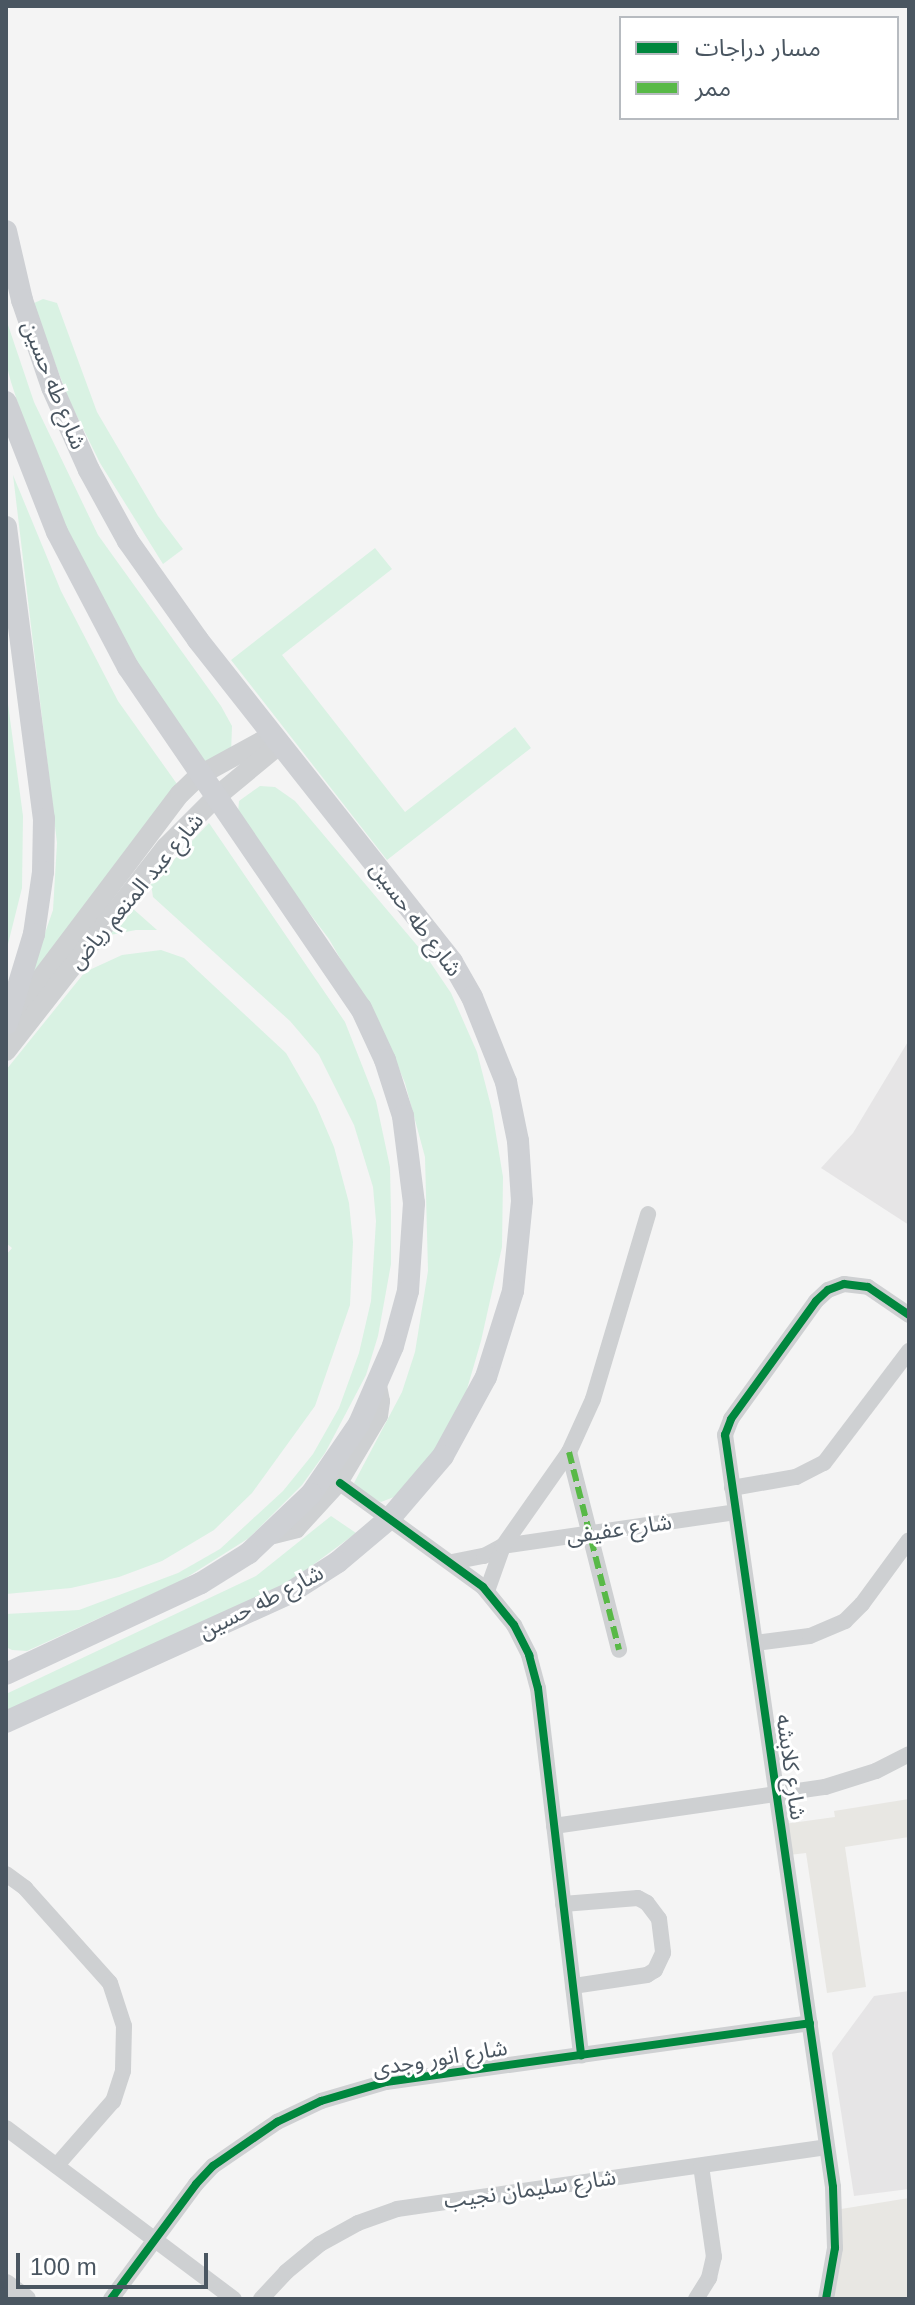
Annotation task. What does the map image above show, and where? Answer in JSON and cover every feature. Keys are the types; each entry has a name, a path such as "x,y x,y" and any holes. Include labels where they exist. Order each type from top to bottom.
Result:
{"main road":[{"name":"شارع طه حسين","path":"6,231 22,300 46,373 108,506 174,608 452,962 472,997 496,1053 518,1141 522,1201 518,1261 497,1349 459,1430 425,1480 390,1518 338,1562 288,1594 6,1722"},
{"name":"شارع طه حسين","path":"6,402 37,486 85,589 128,667 346,982 374,1034 395,1088 413,1174 414,1233 401,1319 379,1385 359,1424 328,1472 266,1538 201,1583 6,1674"},
{"path":"6,527 44,819 43,872 34,934 6,1024"}],"street":[{"name":"شارع عبد المنعم رياض","path":"6,1051 123,885 180,794 200,775 277,739"},
{"name":"شارع عبد المنعم رياض","path":"6,1024 123,885 277,739"},
{"path":"487,1591 503,1546 569,1452 606,1363 648,1214"},
{"name":"شارع كلابشه","path":"826,2299 836,2229 827,2147 725,1440 731,1419 816,1301 828,1290 844,1284 868,1287 909,1315"},
{"path":"732,1488 796,1477 824,1463 909,1351"},
{"path":"266,1538 297,1530 340,1483 380,1416 382,1401 379,1385"},
{"path":"569,1452 619,1650"},
{"path":"340,1483 452,1562 487,1591 514,1625 534,1671 581,2055"},
{"name":"شارع عفيفى","path":"452,1562 474,1560 503,1546 736,1512"},
{"path":"755,1643 810,1636 845,1621 862,1604 909,1540"},
{"path":"554,1826 842,1783 909,1754"},
{"path":"6,1874 25,1888 110,1983 124,2026 123,2071 113,2101 56,2166"},
{"path":"563,1904 638,1898 647,1903 659,1919 663,1953 655,1970 647,1975 573,1986"},
{"name":"شارع انور وجدى","path":"111,2299 213,2166 255,2135 300,2110 386,2082 810,2023"},
{"path":"6,2128 234,2299"},
{"name":"شارع سليمان نجيب","path":"261,2299 286,2272 320,2244 358,2223 397,2209 827,2147"},
{"path":"696,2299 709,2278 714,2257 701,2166"},
{"path":"6,2284 26,2299"}],"shaded area":[{"path":"909,1040 909,1225 821,1168 853,1133"},
{"path":"909,1799 909,1837 845,1847 866,1987 827,1993 806,1853 789,1855 784,1824 835,1817 834,1811"},
{"path":"909,1991 909,2189 854,2196 832,2053 874,1996"},
{"path":"909,2198 909,2299 829,2299 841,2209"}],"green space":[{"path":"43,299 57,303 97,412 158,516 183,549 163,564 100,463 70,402 32,304"},
{"path":"6,319 34,402 98,535 221,706 232,726 231,754 201,763 92,594 32,446 11,382 6,363"},
{"path":"13,475 61,591 118,701 177,784 29,979 53,910 57,843"},
{"path":"375,548 392,569 282,655 405,812 515,727 531,748 387,860 231,660"},
{"path":"6,689 23,816 22,888 6,952"},
{"path":"260,786 275,787 295,801 426,956 451,993 477,1052 492,1110 503,1177 502,1247 481,1341 465,1396 424,1468 394,1497 381,1502 359,1491 354,1483 402,1392 415,1352 428,1271 425,1157 405,1083 386,1038 329,939 245,828 238,813 239,801"},
{"path":"209,823 345,1022 376,1101 390,1167 391,1212 391,1264 378,1336 366,1375 325,1453 302,1485 249,1538 181,1581 27,1651 12,1650 6,1647 6,1614 79,1610 178,1573 220,1549 283,1491 313,1454 339,1408 359,1353 371,1301 376,1221 373,1187 354,1125 319,1055 290,1021 153,897 151,884"},
{"path":"131,907 157,930 136,930 105,936 125,910"},
{"path":"161,950 184,958 286,1053 316,1105 334,1147 349,1203 353,1242 350,1305 315,1406 252,1493 214,1530 162,1561 119,1577 71,1588 6,1594 6,1255 12,1248 6,1243 6,1070 85,972 122,955"},
{"path":"331,1516 356,1533 275,1593 8,1713 6,1694 256,1576"}],"marked path":[{"path":"569,1452 619,1650"}],"cycle path":[{"path":"826,2299 835,2248 833,2187 725,1435 731,1419 816,1301 828,1290 844,1284 868,1287 909,1315"},
{"path":"340,1483 483,1587 514,1625 529,1655 538,1688 581,2055"},
{"path":"111,2299 196,2184 213,2166 277,2122 321,2101 386,2082 810,2023"}]}
